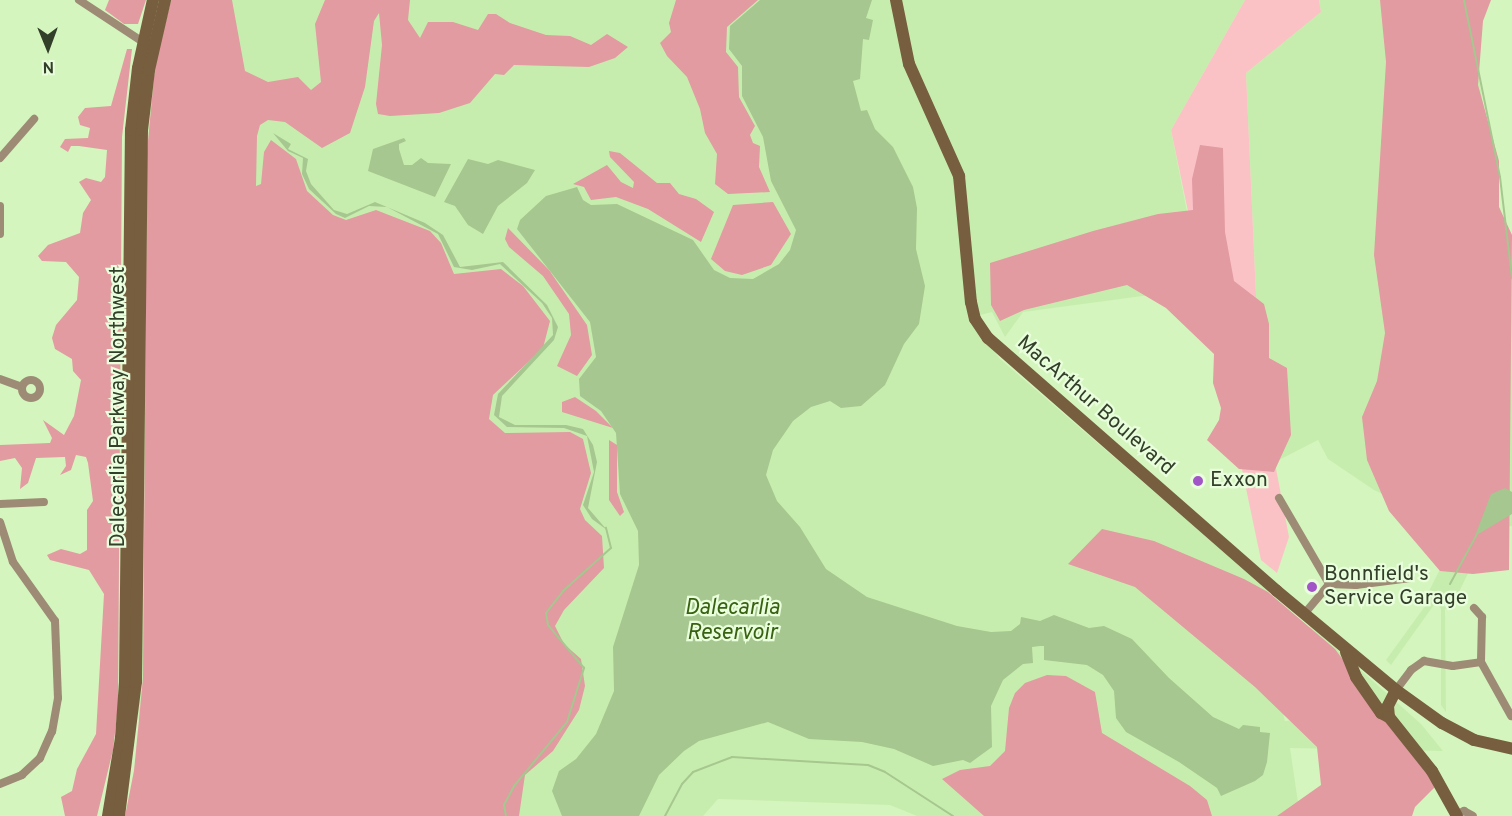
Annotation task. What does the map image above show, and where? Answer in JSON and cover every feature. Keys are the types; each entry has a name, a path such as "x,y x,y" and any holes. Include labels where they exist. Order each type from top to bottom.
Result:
{"main road":[{"name":"Dalecarlia Parkway Northwest","path":"119,816 135,699 141,165 143,110 153,0"},
{"name":"Dalecarlia Parkway Northwest","path":"108,816 125,698 130,165 148,45 165,0"},
{"name":"MacArthur Boulevard","path":"896,0 909,64 959,176 971,302 975,319 988,338 1346,650 1396,690 1442,723 1474,740 1512,749"},
{"path":"900,19 903,0"},
{"path":"1346,650 1356,678 1381,712 1389,717 1432,771 1457,815"},
{"path":"1389,717 1388,706 1396,690"}],"street":[{"path":"79,0 148,45"},
{"path":"0,158 34,119"},
{"path":"0,206 0,234"},
{"path":"0,379 22,387"},
{"path":"1279,498 1329,584"},
{"path":"0,504 44,502"},
{"path":"0,522 3,543 18,570 55,621 58,698 53,727 43,754 22,775 0,784"},
{"path":"1329,584 1356,585 1411,578"},
{"path":"1305,613 1329,584"},
{"path":"1474,608 1482,617 1481,662 1511,716"},
{"path":"1396,690 1411,670 1424,662 1453,666 1481,662"},
{"path":"1457,815 1464,811 1473,816"}],"shaded area":[{"path":"109,0 146,0 138,24 124,24 105,10"},
{"path":"169,0 1245,0 1171,130 1202,288 1023,312 1005,337 992,312 968,318 1000,359 1267,589 1261,627 1285,721 1305,720 1310,625 1421,724 1443,751 1290,748 1300,816 917,816 890,805 718,799 703,816 126,816 140,734 136,682 139,311 153,46"},
{"path":"171,0 232,0 245,71 268,82 298,77 311,90 321,82 315,24 325,0 410,0 408,20 420,38 428,22 453,22 478,30 488,14 496,14 510,23 546,35 570,36 591,45 607,34 628,47 615,58 589,67 514,65 504,75 495,74 470,103 439,113 390,116 378,114 376,104 382,45 379,13 374,21 365,87 350,133 322,148 285,122 268,120 260,125 257,136 256,186 261,184 264,152 271,140 296,159 307,191 333,215 346,220 376,210 430,231 441,243 454,274 501,269 523,286 550,321 543,348 493,395 489,419 505,433 570,432 583,439 591,473 580,509 585,520 602,536 604,568 564,610 555,626 564,644 581,659 585,686 579,710 553,751 525,775 519,816 125,816 134,771 143,678 147,152 155,66"},
{"path":"676,0 758,0 727,27 726,52 738,67 739,97 755,126 750,135 753,143 760,146 759,167 770,192 728,194 715,184 717,154 705,133 700,109 687,77 667,56 660,43 671,32 669,23"},
{"path":"1245,0 1319,0 1321,12 1246,73 1260,384 1289,537 1277,573 1261,560 1171,130"},
{"path":"1319,0 1414,0 1468,12 1497,188 1429,185 1500,208 1512,281 1512,526 1490,529 1451,608 1445,609 1446,712 1441,705 1441,609 1436,602 1391,665 1386,660 1431,598 1427,595 1460,530 1374,490 1328,459 1318,440 1275,462 1260,384 1246,73 1321,12"},
{"path":"1380,0 1491,0 1483,21 1478,85 1499,161 1499,207 1512,235 1509,570 1473,574 1440,571 1389,511 1367,460 1362,417 1377,381 1385,333 1374,255 1386,62"},
{"path":"127,49 132,49 122,137 118,707 113,750 97,816 65,816 61,797 72,791 77,769 96,734 104,594 89,570 50,560 47,555 61,549 80,554 87,550 87,510 93,501 88,463 86,457 76,455 71,470 60,475 66,466 65,457 36,458 28,483 20,489 22,468 15,458 0,461 0,445 50,443 52,438 43,420 64,435 74,416 81,380 73,371 72,359 55,349 52,338 56,325 77,300 79,277 66,262 42,261 38,256 48,245 80,233 83,213 91,200 79,182 86,178 101,182 105,177 107,150 71,146 68,152 60,147 65,139 88,138 90,128 80,125 78,117 85,108 111,106"},
{"path":"1200,145 1223,148 1225,232 1234,281 1264,304 1269,324 1269,358 1287,368 1291,435 1274,472 1239,469 1207,440 1219,420 1221,408 1213,383 1214,354 1166,308 1127,285 1024,310 1000,321 991,305 990,263 1093,231 1158,214 1193,210 1192,179"},
{"path":"609,151 620,153 657,183 670,183 679,194 696,199 714,212 701,242 648,209 616,197 591,200 584,187 573,184 607,165 621,182 633,188 634,182 610,157"},
{"path":"773,202 791,234 771,265 742,275 725,271 711,259 733,205"},
{"path":"508,228 549,270 587,325 592,355 577,376 557,366 571,335 569,314 543,276 509,247 505,239"},
{"path":"575,397 596,411 613,428 562,412 562,402"},
{"path":"609,440 617,445 617,492 624,512 620,516 609,500"},
{"path":"1102,529 1154,541 1244,579 1268,592 1335,649 1436,786 1415,807 1412,816 1277,816 1321,785 1317,747 1255,687 1135,587 1068,564"},
{"path":"1047,675 1066,676 1095,692 1102,733 1190,786 1207,800 1212,816 984,816 942,779 960,770 990,766 1005,751 1009,708 1015,693 1025,683"}],"water":[{"name":"Dalecarlia Reservoir","path":"760,0 872,0 866,18 873,20 869,40 863,39 860,79 853,81 861,111 867,110 875,129 893,147 913,187 917,208 916,249 925,286 919,324 904,344 885,385 861,406 841,408 830,401 811,407 793,421 773,450 766,475 777,501 800,527 826,569 867,597 957,626 991,632 1011,631 1020,624 1021,617 1040,621 1054,615 1089,628 1104,626 1132,639 1169,678 1213,717 1239,729 1243,725 1260,727 1260,732 1270,733 1267,762 1263,775 1255,781 1221,796 1217,788 1179,762 1126,732 1116,718 1114,691 1103,675 1087,665 1044,660 1044,646 1040,646 1032,647 1033,663 1023,664 1003,680 991,706 992,747 970,763 963,760 933,766 894,749 862,742 809,739 768,722 699,741 684,751 659,775 639,816 562,816 552,791 559,771 576,759 596,734 614,691 613,647 639,565 638,531 620,494 616,433 601,411 580,396 579,379 596,357 590,322 517,229 520,220 546,196 577,187 583,200 591,205 617,204 693,240 714,270 730,278 753,279 779,264 790,250 796,230 771,181 763,137 742,96 742,66 729,49 730,26"},
{"path":"273,133 291,144 288,149 308,159 306,171 311,184 334,210 347,214 375,202 387,207 369,206 345,218 336,214 309,189 302,174 303,158 288,151"},
{"path":"404,138 406,141 399,144 399,149 404,165 412,165 421,158 428,163 451,164 435,197 368,171 373,149"},
{"path":"468,159 488,164 498,160 535,170 527,183 498,206 483,234 468,225 455,206 444,202"},
{"path":"387,207 425,223 443,235 460,267 503,262 547,305 558,327 554,340 502,396 499,417 515,425 566,425 583,429 593,445 597,462 588,508 607,530 592,519 583,505 594,472 587,436 564,428 507,427 494,415 498,394 553,335 552,318 542,303 500,264 472,270 454,267 438,234"},
{"path":"1505,488 1512,492 1512,514 1475,536 1491,494"}],"waterway":[{"path":"1464,0 1500,177 1512,278"},
{"path":"506,816 504,805 514,786 567,722 584,668 548,625 546,613 564,590 611,548 606,528"},
{"path":"1450,584 1477,534"},
{"path":"665,816 682,784 693,772 732,757 868,765 885,772 953,816"}],"place":[{"name":"Exxon","path":"1198,481"},
{"name":"Bonnfield's Service Garage","path":"1312,587"}]}
